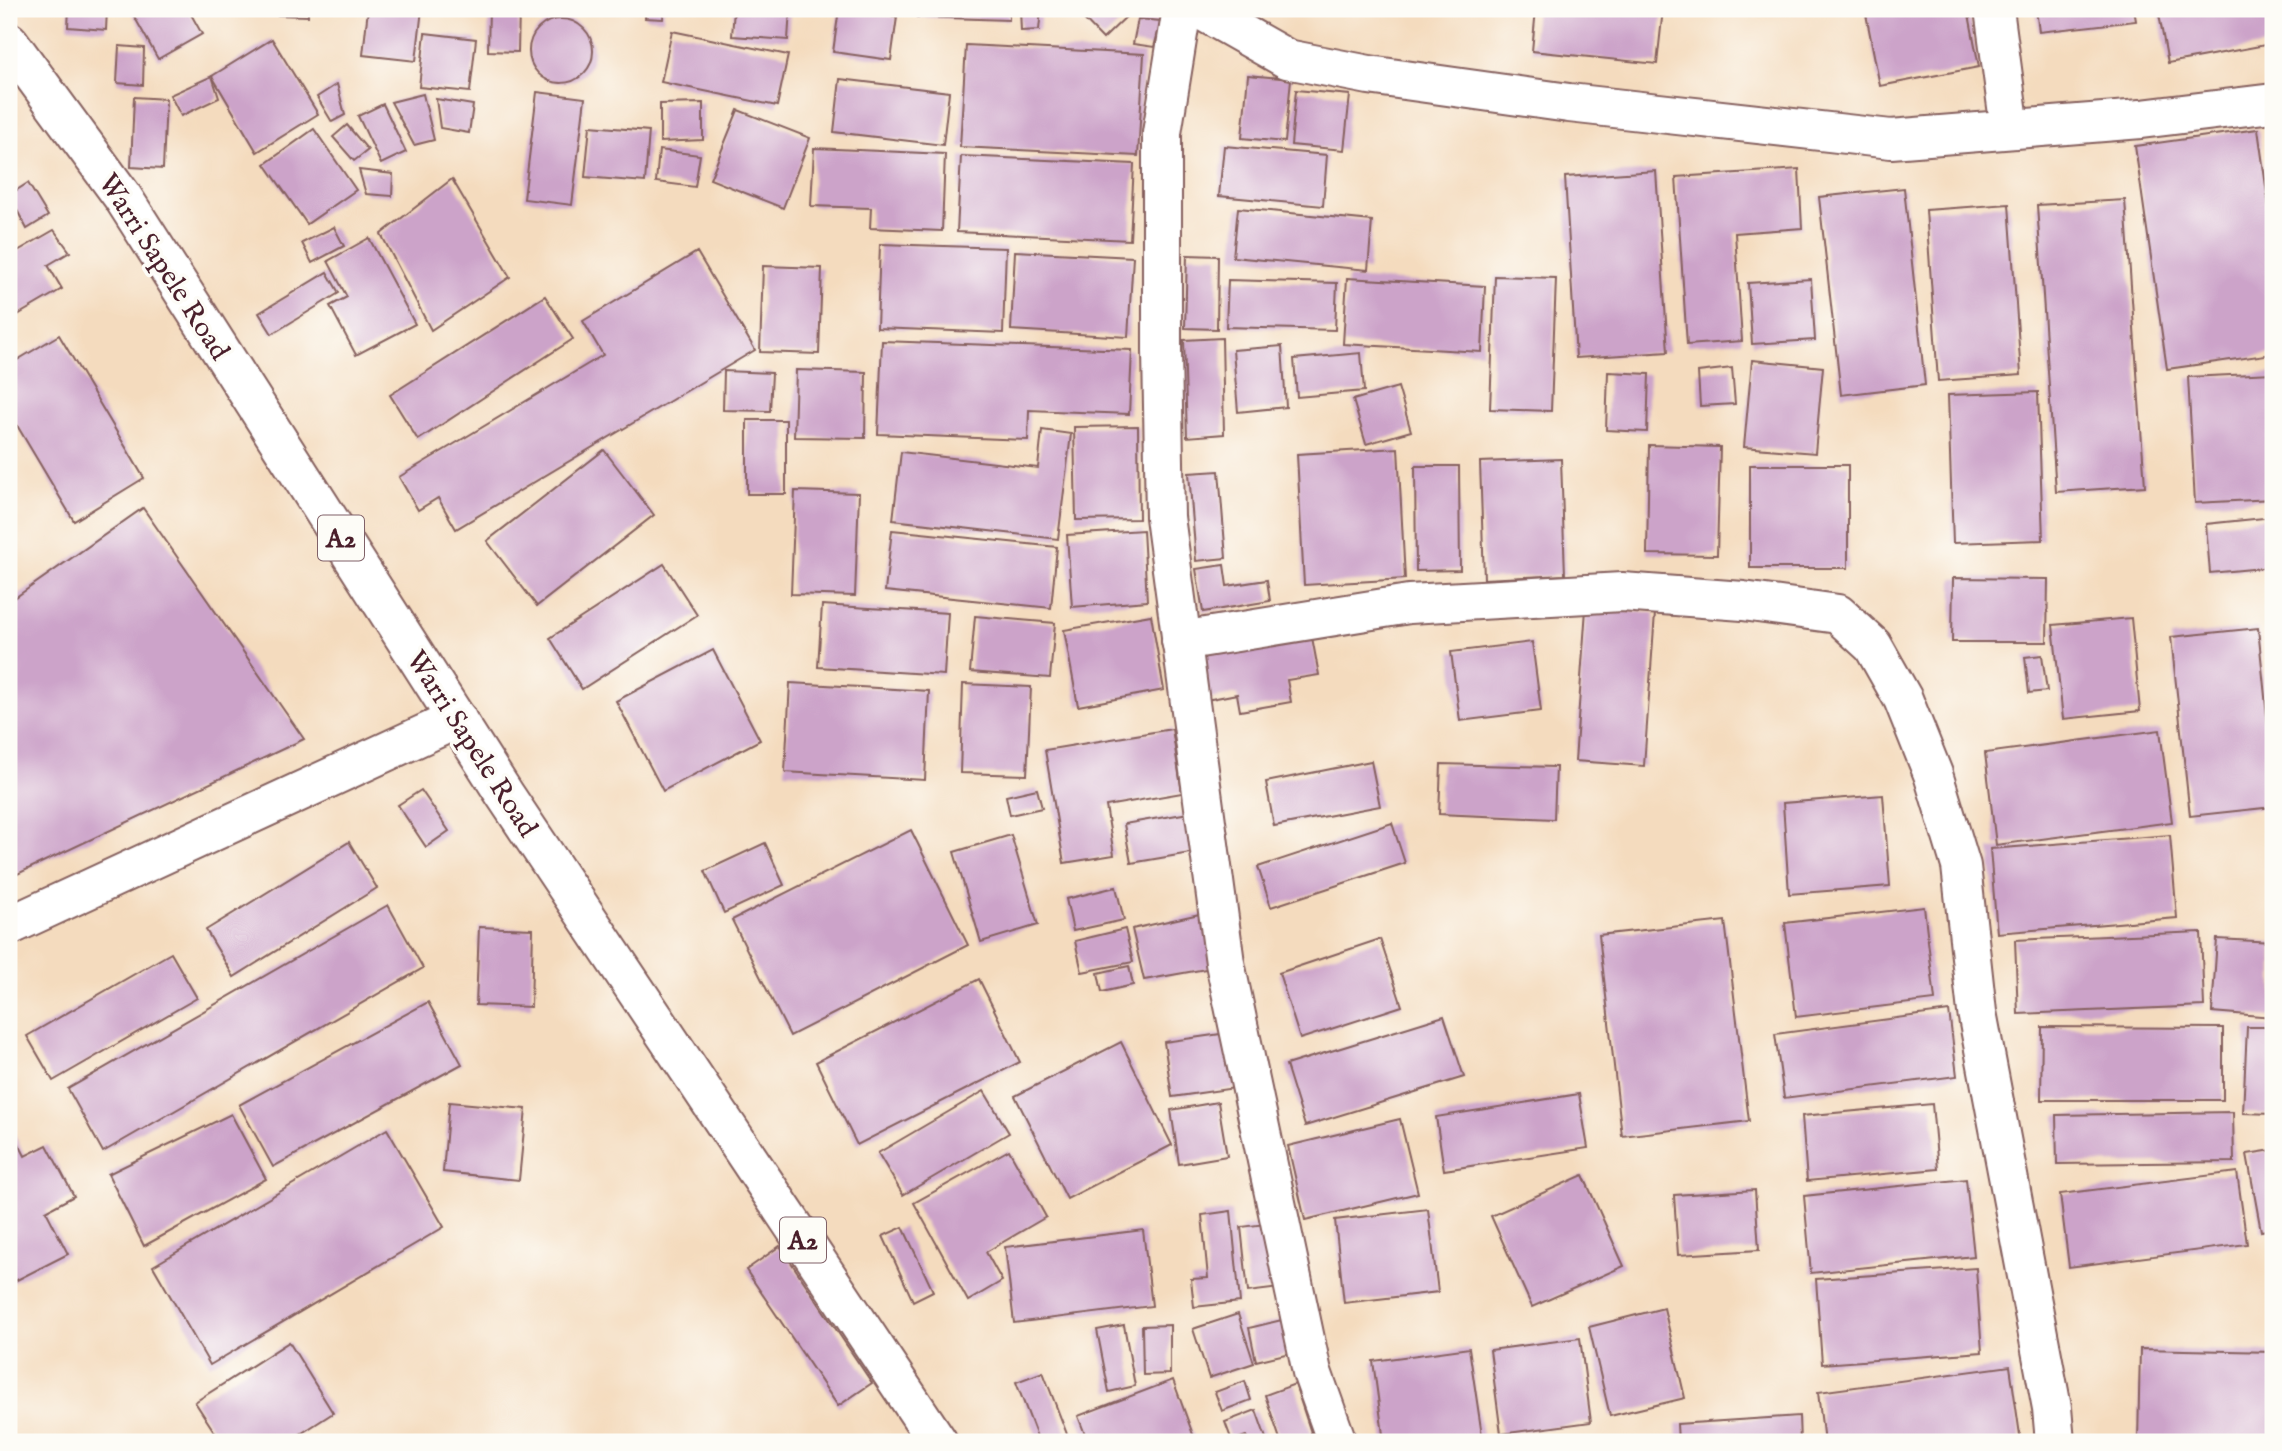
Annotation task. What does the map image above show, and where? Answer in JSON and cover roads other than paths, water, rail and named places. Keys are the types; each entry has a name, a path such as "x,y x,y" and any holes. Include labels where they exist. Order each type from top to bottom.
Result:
{"main road":[{"path":"1182,9 1161,133 1161,351 1165,517 1225,963 1312,1372 1337,1442"},
{"path":"1199,9 1287,59 1369,75 1569,103 1891,139 2140,119 2273,103"},
{"path":"1994,9 2010,129"},
{"name":"Warri Sapele Road","path":"9,42 122,195 457,719 636,992 938,1442"},
{"path":"1181,641 1409,604 1622,592 1743,601 1838,614 1873,646 1903,699 1933,774 1961,866 1977,1012 2052,1408 2056,1442"},
{"path":"9,926 457,719"}]}
